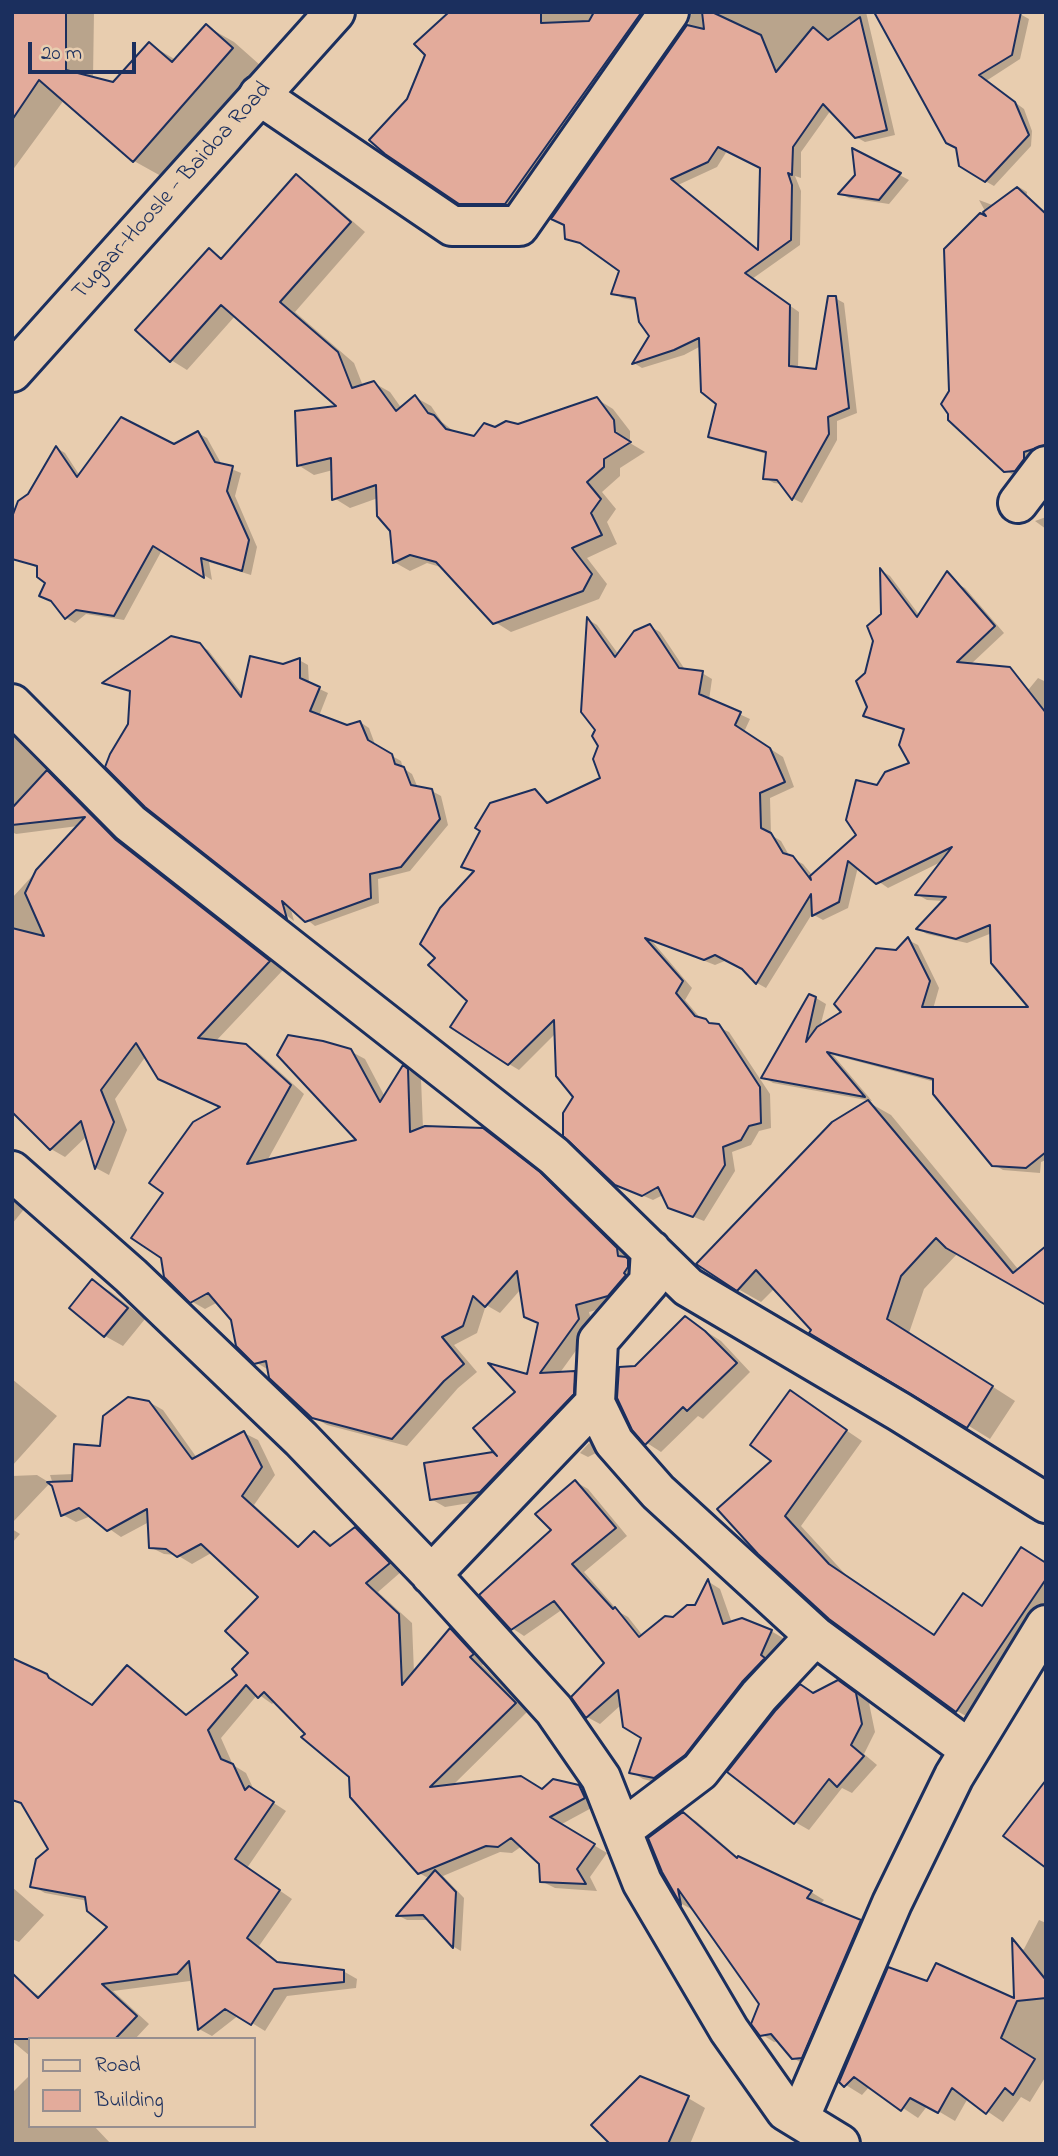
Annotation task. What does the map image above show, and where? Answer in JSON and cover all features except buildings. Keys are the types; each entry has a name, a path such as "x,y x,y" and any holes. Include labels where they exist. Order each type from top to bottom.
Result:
{"street":[{"name":"Tugaar-Hoosle - Baidoa Road","path":"12,372 335,12"},
{"path":"259,95 452,226 519,226 669,12"},
{"path":"1018,503 1046,466"},
{"path":"12,704 130,823 554,1156 688,1287 900,1412 1046,1503"},
{"path":"12,1171 131,1276 301,1439 431,1575 554,1710 601,1778 642,1882 729,2029 786,2111 840,2144"},
{"path":"651,1250 649,1282 598,1341 595,1403 614,1442 658,1492 815,1636 970,1750"},
{"path":"431,1575 595,1403"},
{"path":"799,2119 892,1903 954,1776 1046,1625"},
{"path":"622,1830 700,1771 759,1696 815,1636"}]}
